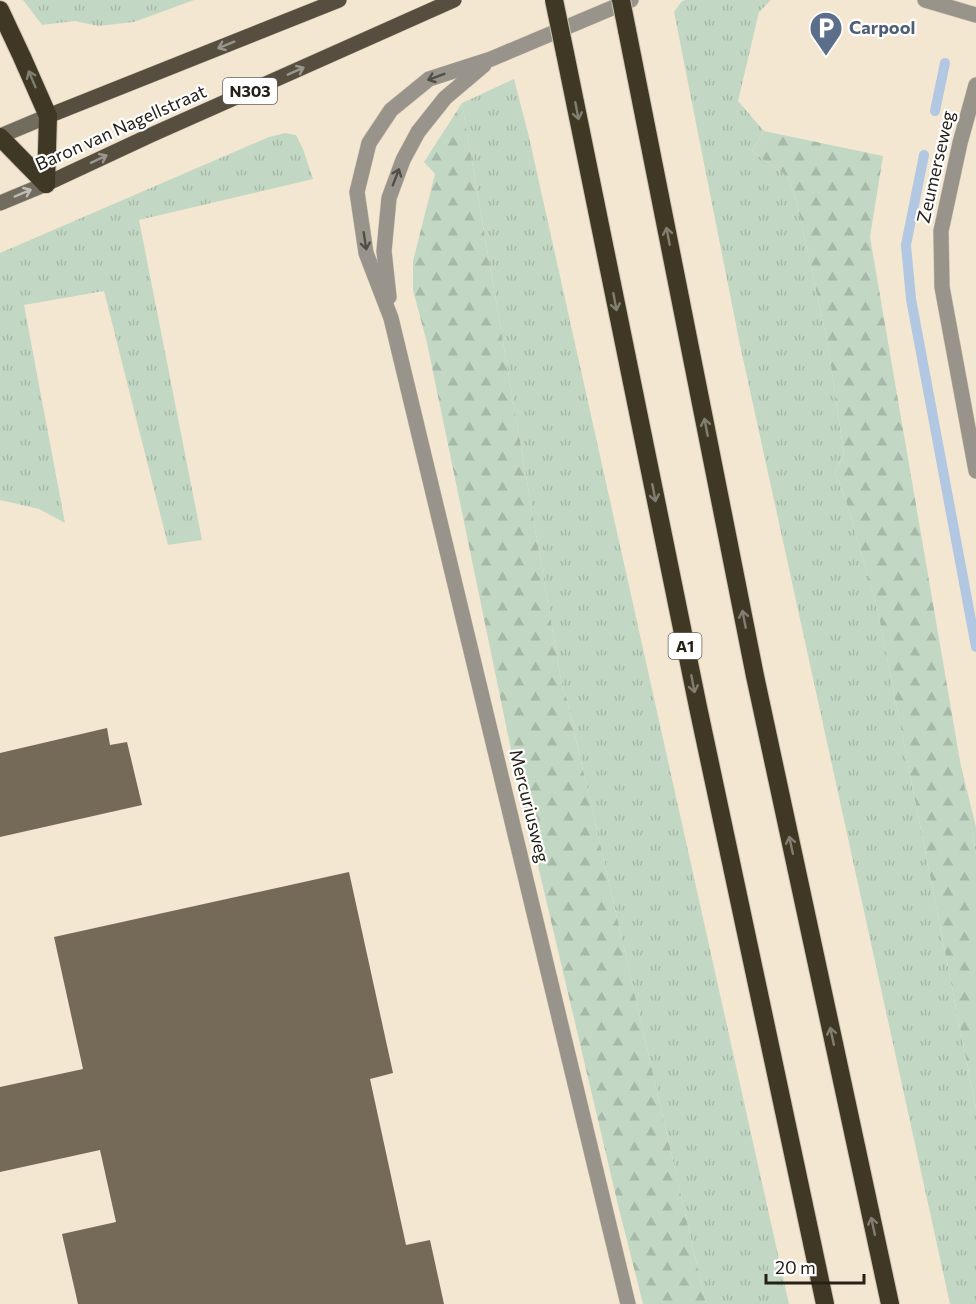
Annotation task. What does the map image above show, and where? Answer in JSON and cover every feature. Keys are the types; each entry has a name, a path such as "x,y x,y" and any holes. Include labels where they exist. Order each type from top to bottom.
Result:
{"highway":[{"name":"A1","path":"554,0 698,707 825,1304"},
{"path":"621,0 755,676 890,1304"},
{"path":"0,10 48,116 46,184"},
{"path":"0,137 46,184"}],"main road":[{"name":"Baron van Nagellstraat","path":"0,137 339,0"},
{"name":"Baron van Nagellstraat","path":"0,203 454,0"}],"street":[{"name":"Mercuriusweg","path":"628,1304 391,318 366,253 357,192 369,143 391,110 429,79 491,59 631,0"},
{"path":"925,0 976,15"},
{"name":"Mercuriusweg","path":"391,318 384,251 388,198 403,160 418,132 445,98 491,59"},
{"name":"Zeumerseweg","path":"976,85 960,144 941,231 942,287 976,471"}],"green space":[{"path":"23,0 194,0 134,22 98,26 75,21 42,25"},
{"path":"771,0 759,12 738,101 764,131 752,151 788,177 796,199 828,345 844,455 835,472 845,497 877,607 976,1109 976,1304 950,1304 740,345 674,12 682,1"},
{"path":"514,79 529,137 789,1304 706,1304 563,691 462,103"},
{"path":"462,103 563,691 706,1304 643,1304 514,764 427,343 413,290 413,261 435,174 424,162"},
{"path":"764,131 883,156 870,237 976,854 976,1109 877,607 845,497 835,472 844,455 828,345 796,199 788,177 752,151"},
{"path":"285,133 296,135 313,179 139,220 202,540 168,545 104,291 24,305 65,523 39,509 0,500 0,253 269,137"},
{"path":"958,754 976,827 976,854"}],"building":[{"path":"107,728 110,745 127,742 142,805 0,837 0,753"},
{"path":"349,872 393,1073 370,1079 406,1245 430,1240 444,1304 78,1304 62,1234 116,1222 100,1150 0,1172 0,1087 83,1069 54,937"}],"waterway":[{"path":"935,111 945,63"},
{"path":"924,155 906,245 911,299 976,647"}],"place":[{"name":"Carpool","path":"826,57"}]}
